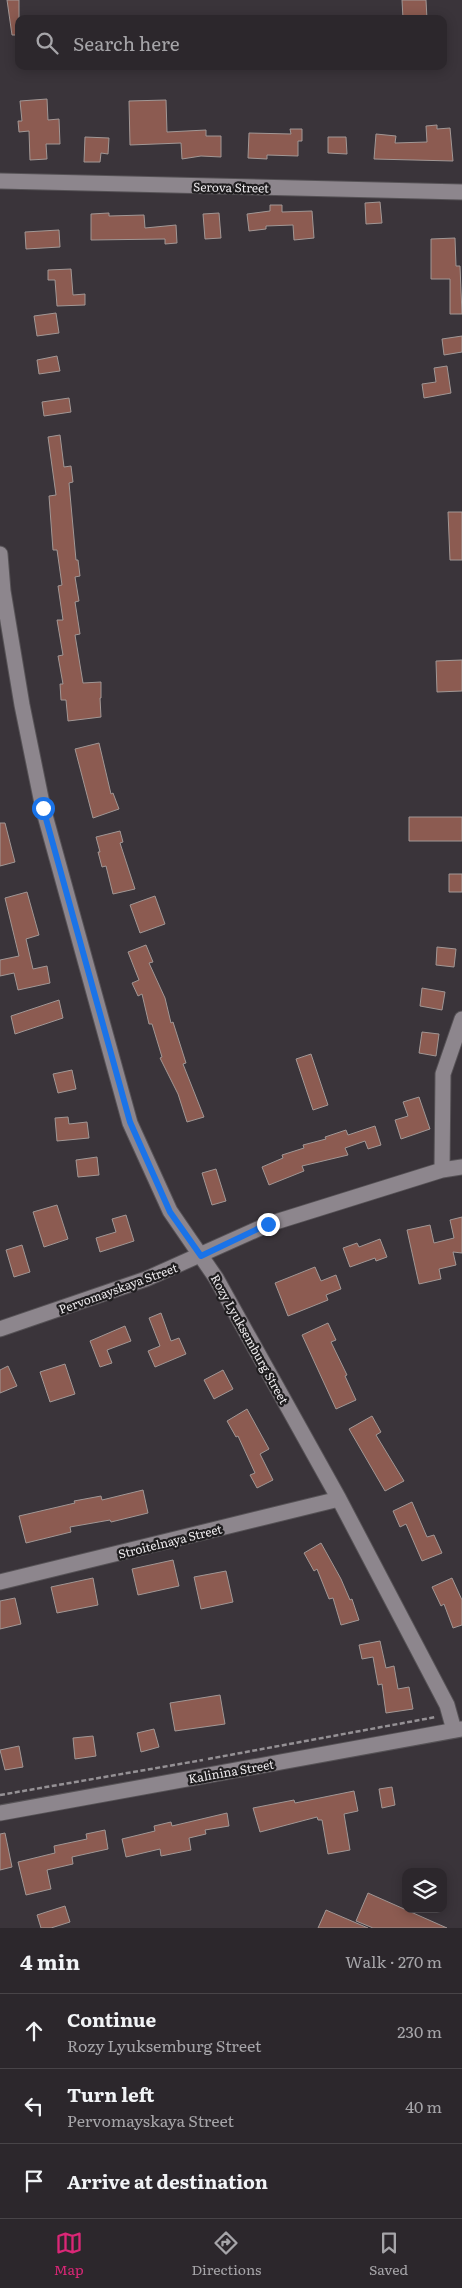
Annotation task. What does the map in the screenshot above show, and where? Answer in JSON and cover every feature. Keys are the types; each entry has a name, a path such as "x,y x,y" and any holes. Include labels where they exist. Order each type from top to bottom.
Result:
{"street":[{"name":"Serova Street","path":"0,181 462,192"},
{"name":"Rozy Lyuksemburg Street","path":"0,554 3,591 22,705 43,808 130,1122 170,1212 216,1278 339,1499 447,1705 458,1730"},
{"path":"442,1170 443,1074 462,1019"},
{"name":"Pervomayskaya Street","path":"0,1329 137,1282 201,1256 268,1224 442,1170 462,1167"},
{"name":"Stroitelnaya Street","path":"0,1582 339,1499"},
{"name":"Kalinina Street","path":"0,1813 458,1730"}],"path":[{"path":"0,1795 450,1714"}],"building":[{"path":"7,0 19,0 19,15 15,15 15,35 12,35"},
{"path":"402,0 426,0 427,15 403,15"},
{"path":"47,99 48,120 59,119 60,144 46,144 47,159 30,160 29,131 19,132 18,121 22,121 20,101"},
{"path":"166,100 167,132 206,130 206,136 221,136 221,157 201,156 182,159 181,143 130,145 129,101"},
{"path":"437,125 437,129 450,128 453,161 374,159 376,134 396,136 395,143 427,142 426,126"},
{"path":"290,129 302,129 302,141 298,141 298,156 267,155 267,159 248,158 249,133 291,134"},
{"path":"85,137 109,138 108,154 101,153 100,162 84,162"},
{"path":"328,137 346,137 347,154 328,153"},
{"path":"380,202 382,223 366,224 365,203"},
{"path":"270,205 282,205 282,212 312,211 314,238 294,240 293,225 266,226 266,229 249,231 247,214 270,211"},
{"path":"109,213 109,216 144,215 145,228 176,225 177,243 165,244 165,239 91,240 91,214"},
{"path":"219,213 221,238 205,239 203,214"},
{"path":"59,230 60,247 26,249 25,232"},
{"path":"455,238 456,266 460,266 462,314 450,314 450,279 431,279 431,239"},
{"path":"71,269 73,295 85,294 85,305 57,306 55,280 48,280 48,270"},
{"path":"56,313 59,333 37,336 34,316"},
{"path":"462,336 462,352 444,355 442,339"},
{"path":"57,356 60,371 39,374 37,360"},
{"path":"447,366 451,393 424,398 422,384 436,382 434,368"},
{"path":"69,398 71,412 44,416 42,402"},
{"path":"60,435 64,467 71,466 73,482 69,483 76,560 78,560 80,576 75,577 79,601 75,602 80,634 75,635 83,683 101,682 101,717 68,721 66,700 61,700 60,684 63,684 58,656 63,655 57,620 63,620 58,586 62,585 57,550 53,550 49,496 56,495 48,437"},
{"path":"448,512 462,512 462,560 450,560"},
{"path":"462,660 462,691 437,692 436,661"},
{"path":"99,743 111,794 113,793 119,809 93,818 75,749"},
{"path":"409,817 462,817 462,841 409,841"},
{"path":"0,823 5,823 15,862 0,866"},
{"path":"120,831 123,842 120,843 135,889 113,894 106,866 102,867 96,837"},
{"path":"449,874 462,874 462,892 449,892"},
{"path":"27,892 39,935 26,939 33,969 47,966 50,983 18,990 14,973 0,976 0,960 19,956 5,898"},
{"path":"155,896 165,924 140,933 130,905"},
{"path":"146,945 153,962 149,963 165,998 171,1023 173,1022 186,1063 183,1064 204,1117 187,1122 178,1094 160,1058 162,1057 152,1024 149,1024 142,994 138,996 132,983 139,980 128,952"},
{"path":"437,947 456,949 454,967 436,965"},
{"path":"422,988 445,992 442,1010 420,1006"},
{"path":"59,1000 63,1018 15,1034 11,1016"},
{"path":"422,1032 439,1034 436,1056 419,1053"},
{"path":"311,1054 328,1105 313,1110 296,1059"},
{"path":"72,1070 76,1089 58,1093 53,1074"},
{"path":"419,1097 430,1129 401,1139 395,1120 408,1116 403,1102"},
{"path":"68,1117 69,1124 87,1122 89,1138 57,1141 55,1118"},
{"path":"375,1126 381,1145 368,1149 365,1141 345,1148 348,1155 302,1166 304,1171 269,1185 262,1167 283,1158 282,1155 304,1148 303,1145 326,1139 325,1137 346,1130 348,1135"},
{"path":"97,1157 99,1175 78,1177 76,1160"},
{"path":"216,1169 226,1201 212,1205 202,1173"},
{"path":"57,1205 68,1239 44,1247 33,1212"},
{"path":"126,1215 134,1241 100,1252 96,1238 116,1232 112,1219"},
{"path":"462,1217 462,1253 453,1252 456,1265 439,1269 441,1279 419,1284 407,1230 430,1225 434,1243 454,1238 450,1220"},
{"path":"380,1239 387,1257 376,1261 375,1258 350,1267 343,1248 357,1243 359,1247"},
{"path":"22,1245 30,1272 14,1277 6,1250"},
{"path":"315,1267 321,1281 336,1275 341,1289 326,1295 328,1300 288,1316 275,1283"},
{"path":"161,1313 171,1341 179,1338 186,1354 155,1367 148,1351 160,1346 149,1318"},
{"path":"328,1323 336,1340 331,1342 347,1375 345,1376 356,1400 336,1409 302,1335"},
{"path":"125,1326 131,1341 107,1350 112,1363 100,1367 90,1341"},
{"path":"65,1364 75,1394 50,1402 40,1372"},
{"path":"8,1366 17,1386 0,1393 0,1370"},
{"path":"223,1370 233,1389 214,1399 204,1380"},
{"path":"247,1409 269,1449 260,1454 273,1480 257,1488 250,1475 255,1473 238,1436 236,1437 227,1421"},
{"path":"372,1416 381,1432 376,1435 404,1481 385,1491 349,1429"},
{"path":"143,1490 148,1513 111,1522 110,1520 70,1527 71,1532 26,1543 19,1516 75,1503 74,1501 101,1496 102,1500"},
{"path":"412,1502 427,1537 434,1535 442,1553 422,1561 406,1524 400,1527 393,1511"},
{"path":"321,1543 341,1579 350,1600 352,1599 359,1620 341,1625 333,1598 329,1599 317,1569 314,1571 304,1553"},
{"path":"173,1560 179,1586 138,1595 132,1569"},
{"path":"226,1571 233,1602 201,1609 194,1577"},
{"path":"93,1578 98,1605 57,1613 51,1587"},
{"path":"452,1578 462,1600 462,1625 453,1628 444,1604 441,1606 432,1587"},
{"path":"15,1598 21,1624 0,1629 0,1601"},
{"path":"380,1641 386,1668 394,1666 398,1689 409,1687 413,1709 386,1713 382,1684 378,1685 373,1657 362,1659 359,1645"},
{"path":"220,1695 225,1724 175,1731 170,1703"},
{"path":"154,1729 159,1747 141,1752 137,1733"},
{"path":"93,1736 96,1756 75,1759 73,1738"},
{"path":"19,1746 23,1767 5,1770 0,1750"},
{"path":"392,1787 395,1805 382,1808 379,1789"},
{"path":"354,1791 358,1811 344,1814 350,1850 328,1854 322,1820 318,1820 317,1817 260,1832 253,1808 294,1800 295,1803"},
{"path":"227,1813 229,1826 205,1830 206,1834 189,1838 191,1850 161,1856 160,1849 126,1857 122,1839 155,1831 154,1826 171,1822 172,1826"},
{"path":"105,1830 108,1849 72,1857 73,1864 47,1870 51,1889 26,1895 18,1862 55,1853 54,1846 87,1839 86,1834"},
{"path":"5,1833 12,1867 0,1870 0,1834"},
{"path":"368,1893 402,1908 402,1913 413,1913 447,1928 373,1928 356,1921"},
{"path":"65,1906 70,1922 51,1928 41,1928 37,1915"},
{"path":"326,1910 368,1928 318,1928"}],"route":[{"path":"43,808 130,1122 170,1212 201,1256 268,1224"}]}
